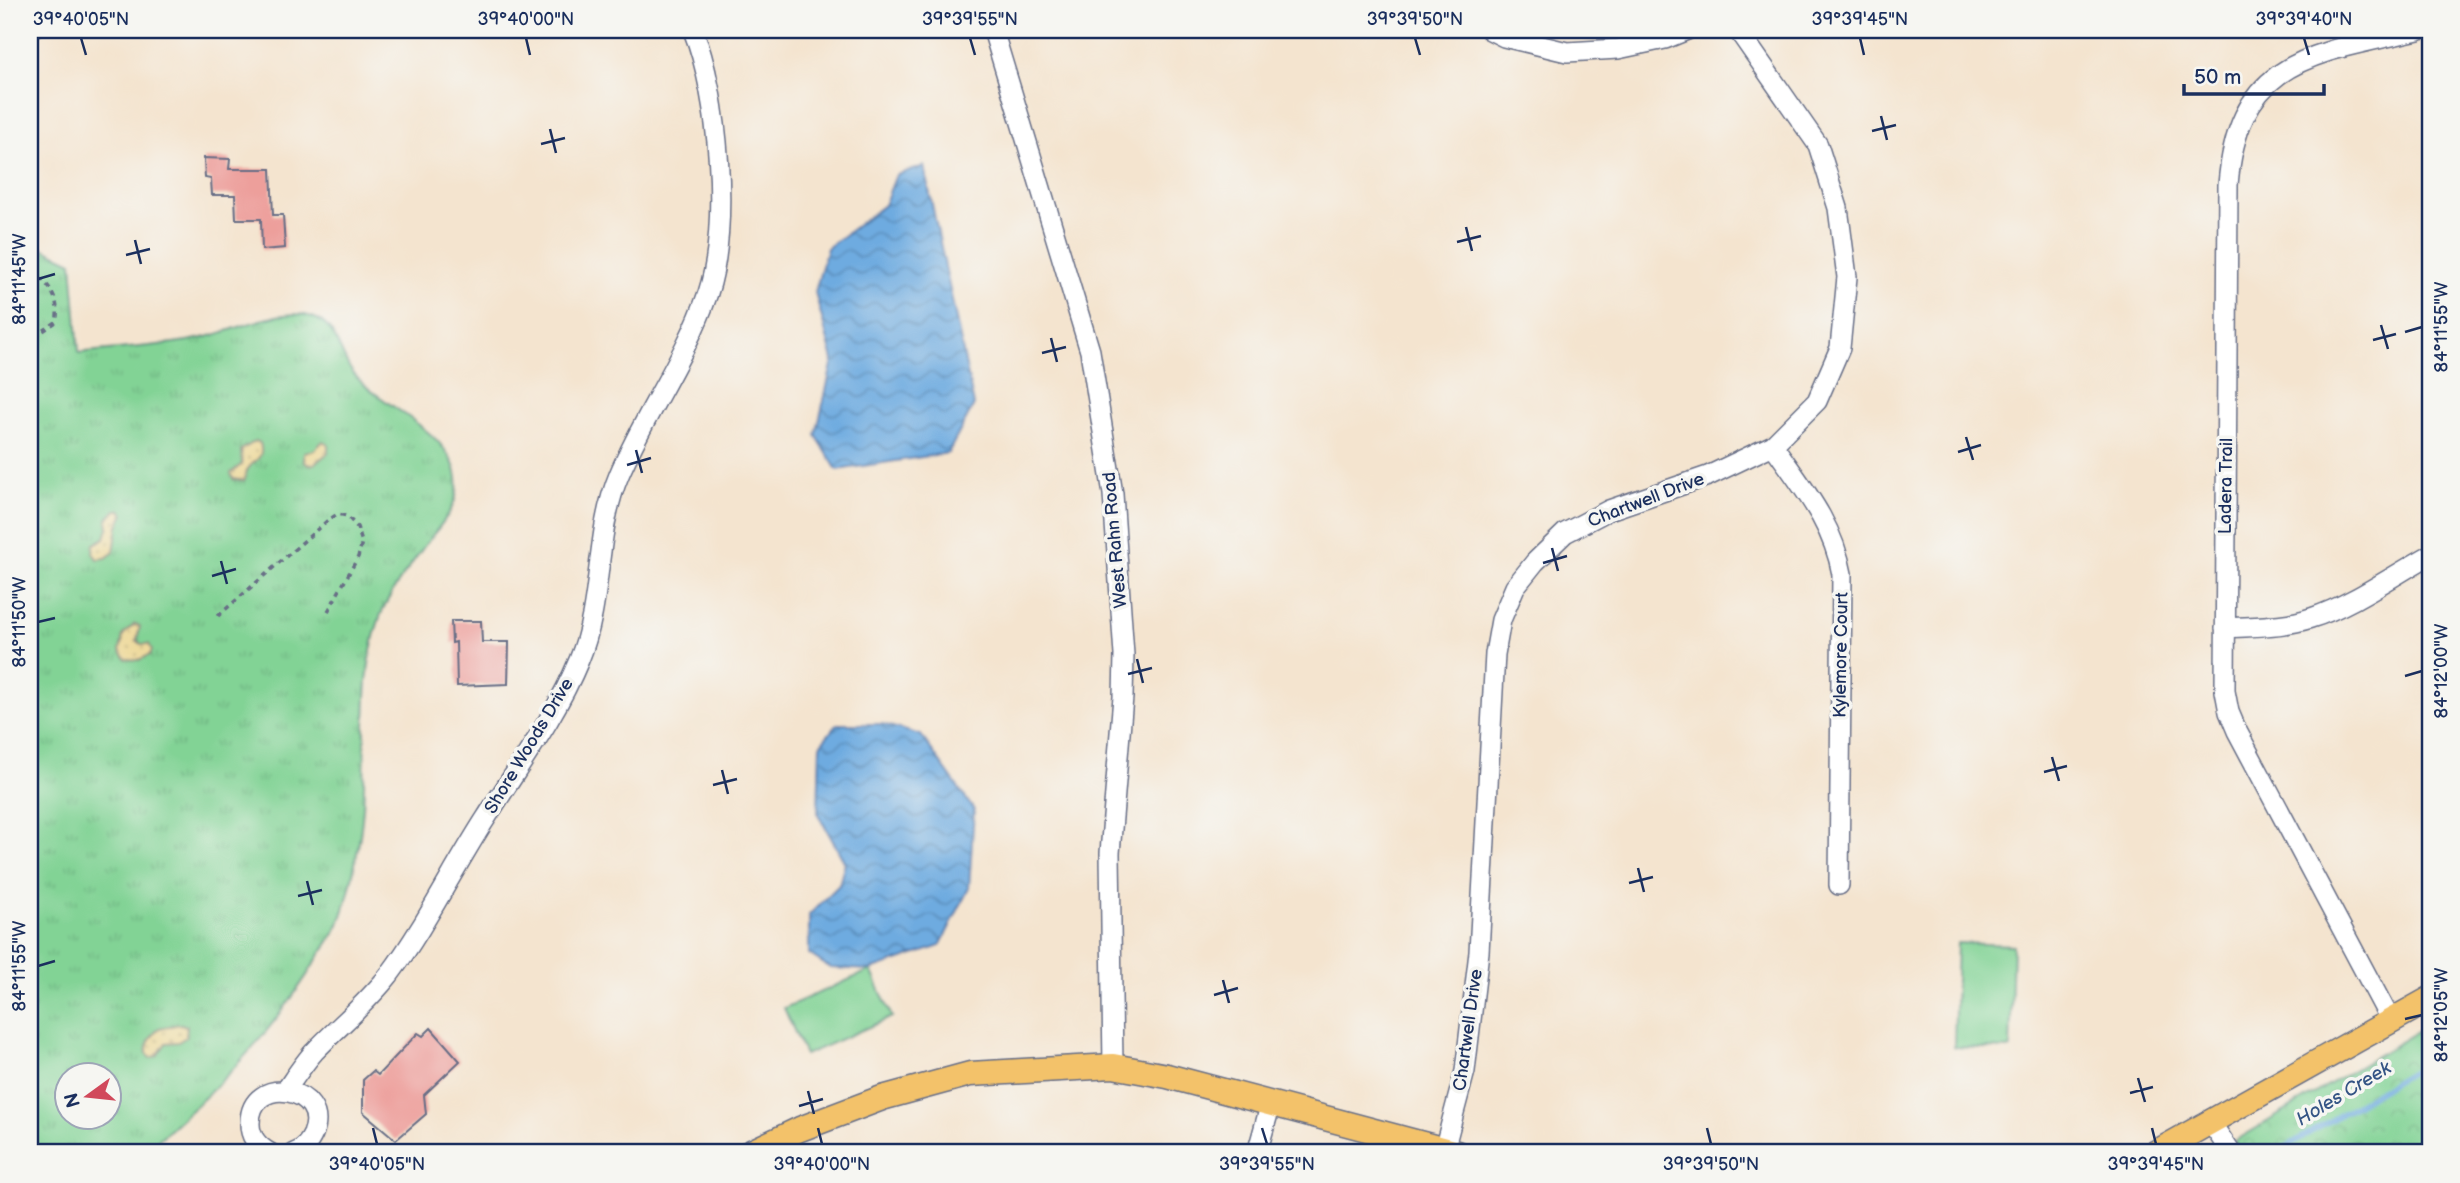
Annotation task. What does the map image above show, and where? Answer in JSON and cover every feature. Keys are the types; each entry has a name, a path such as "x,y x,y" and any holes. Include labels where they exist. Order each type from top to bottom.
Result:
{"main road":[{"path":"2155,1153 2430,999"},
{"path":"749,1153 786,1145 882,1098 970,1074 1113,1066 1167,1076 1450,1152"}],"street":[{"name":"Shore Woods Drive","path":"270,1153 260,1148 252,1136 252,1110 260,1098 272,1092 286,1090 312,1055 388,975 532,745 570,681 581,655 593,615 604,521 618,476 686,344 708,292 715,260 719,230 719,178 715,121 707,72 692,30"},
{"name":"West Rahn Road","path":"993,30 1090,351 1113,494 1124,655 1110,853 1113,1066"},
{"path":"1490,30 1504,37 1567,52 1618,49 1687,30"},
{"name":"Chartwell Drive","path":"1450,1152 1465,1071 1479,952 1495,654 1501,620 1515,587 1535,562 1565,533 1609,510 1708,476 1773,445 1817,401 1840,348 1847,277 1838,208 1818,145 1738,30"},
{"name":"Ladera Trail","path":"2391,1021 2237,732 2229,712 2225,691 2228,185 2230,161 2244,115 2268,84 2287,68 2323,52 2418,30"},
{"name":"Kylemore Court","path":"1773,445 1824,520 1838,550 1842,574 1839,885"},
{"path":"2225,628 2288,624 2312,618 2430,555"},
{"path":"286,1090 299,1094 309,1104 315,1116 315,1130 309,1142 294,1153"},
{"path":"1258,1153 1271,1103"},
{"path":"2210,1121 2231,1153"}],"path":[{"path":"30,275 47,284 59,310 56,321 30,340"},
{"path":"218,616 338,513 353,520 362,548 326,615"}],"green space":[{"path":"30,239 42,248 72,262 79,353 187,341 275,316 304,315 317,319 329,329 359,379 422,427 445,450 453,463 457,478 452,507 386,604 372,644 366,690 360,835 339,924 289,1001 256,1044 199,1103 141,1153 30,1153"},
{"path":"1957,943 2013,945 2010,1049 1954,1047"},
{"path":"871,970 892,1017 805,1055 784,1008"},
{"path":"2430,1024 2430,1153 2242,1153 2235,1141"}],"sand":[{"path":"256,441 260,443 260,456 247,470 244,481 233,479 231,473 242,464 241,450"},
{"path":"323,441 328,444 328,453 314,464 308,465 304,461 304,452 314,450"},
{"path":"116,510 121,510 124,514 118,526 114,552 106,558 97,559 93,553 94,544 105,538 107,520"},
{"path":"135,624 140,626 137,640 141,644 149,644 152,650 150,655 139,660 126,659 120,651 123,635"},
{"path":"180,1024 187,1026 186,1037 178,1042 166,1043 157,1056 150,1058 147,1047 159,1028"}],"water":[{"path":"924,166 974,405 948,453 837,470 816,435 833,360 815,292 827,248 884,205 896,175"},
{"path":"837,724 882,724 921,735 974,810 969,888 940,946 871,970 830,968 809,954 809,915 839,885 845,863 818,814 820,745"}],"building":[{"path":"204,158 230,159 229,169 271,169 273,215 283,215 285,248 262,250 261,219 236,219 235,195 212,195 211,179 205,178"},
{"path":"451,621 481,621 482,642 509,642 508,684 457,686 456,642 452,643"},
{"path":"431,1028 460,1061 424,1095 426,1114 396,1140 363,1112 363,1080 373,1071 378,1075 418,1033 423,1036"}],"waterway":[{"name":"Holes Creek","path":"2276,1153 2413,1071 2430,1071"}]}
